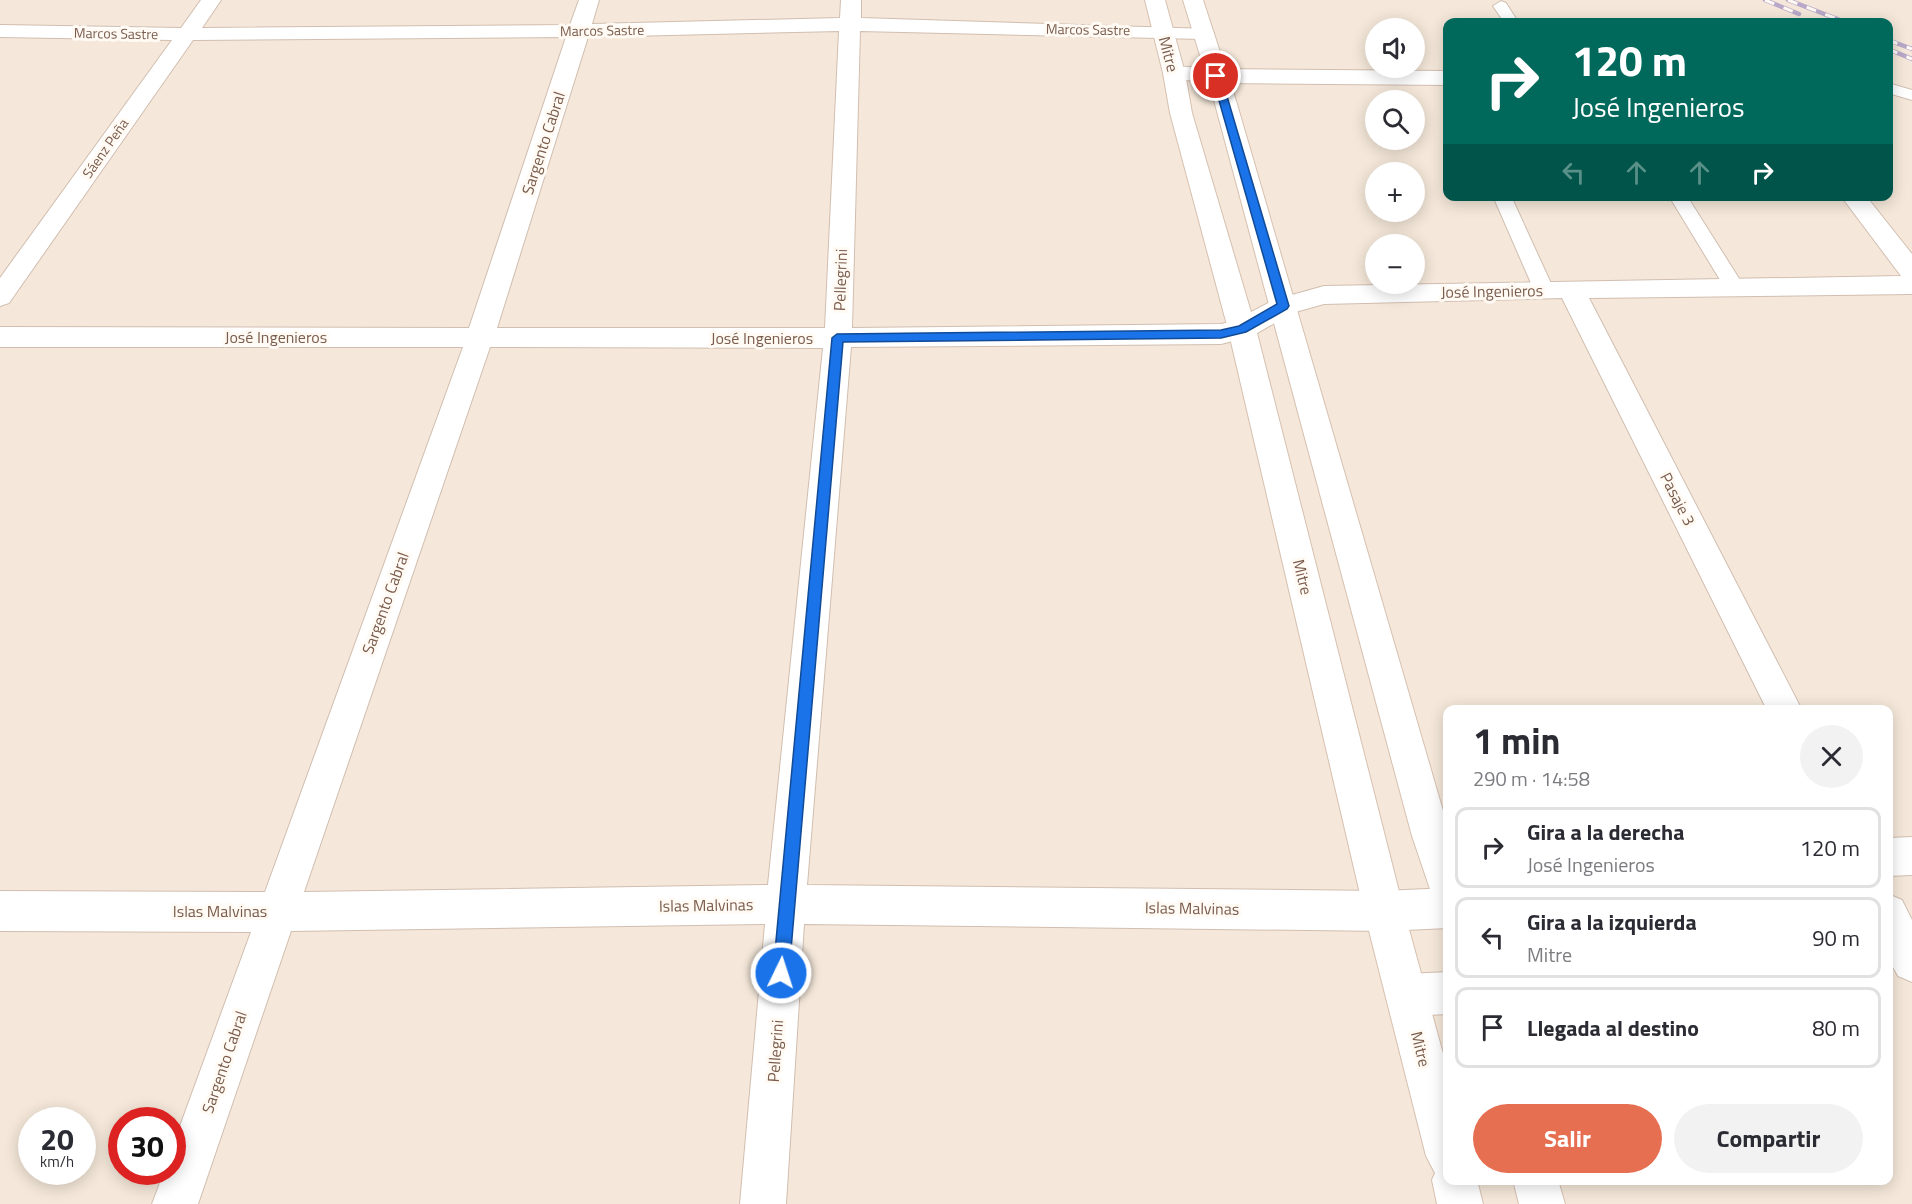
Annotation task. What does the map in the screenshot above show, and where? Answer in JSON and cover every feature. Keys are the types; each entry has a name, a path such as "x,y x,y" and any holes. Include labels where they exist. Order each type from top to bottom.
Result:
{"street":[{"name":"Sáenz Peña","path":"0,297 211,0"},
{"name":"Sargento Cabral","path":"175,1204 480,337 589,0"},
{"name":"Mitre","path":"1155,0 1182,113 1242,329 1384,910 1443,1136"},
{"path":"1193,0 1283,306 1443,872"},
{"name":"Marcos Sastre","path":"0,31 186,34 579,31 851,12 1203,33"},
{"name":"Pellegrini","path":"763,1204 786,904 837,338 851,12"},
{"path":"1174,73 1216,76 1443,78"},
{"path":"1857,201 1912,272"},
{"name":"José Ingenieros","path":"0,338 837,338 1221,334 1242,329 1283,306 1324,295 1558,289 1912,285"},
{"name":"Pasaje 3","path":"1558,289 1782,705"},
{"path":"1893,857 1912,856"},
{"name":"Islas Malvinas","path":"0,911 276,912 786,904 1384,910 1443,908"},
{"path":"1893,924 1912,962"},
{"path":"1893,970 1912,969"},
{"path":"1407,996 1443,993"},
{"path":"1455,1185 1460,1204"},
{"path":"1536,1185 1542,1204"}],"lane":[{"path":"1501,6 1508,18"},
{"path":"1893,89 1912,95"},
{"path":"1505,201 1558,289"},
{"path":"1681,201 1735,288"}],"shaded area":[{"path":"0,0 1912,0 1912,1204 0,1204"}],"railway":[{"path":"1765,0 1799,14"},
{"path":"1788,0 1835,18"},
{"path":"1893,42 1912,49"},
{"path":"1893,51 1912,59"}],"route":[{"path":"781,973 837,338 1221,334 1242,329 1283,306 1216,76"}]}
